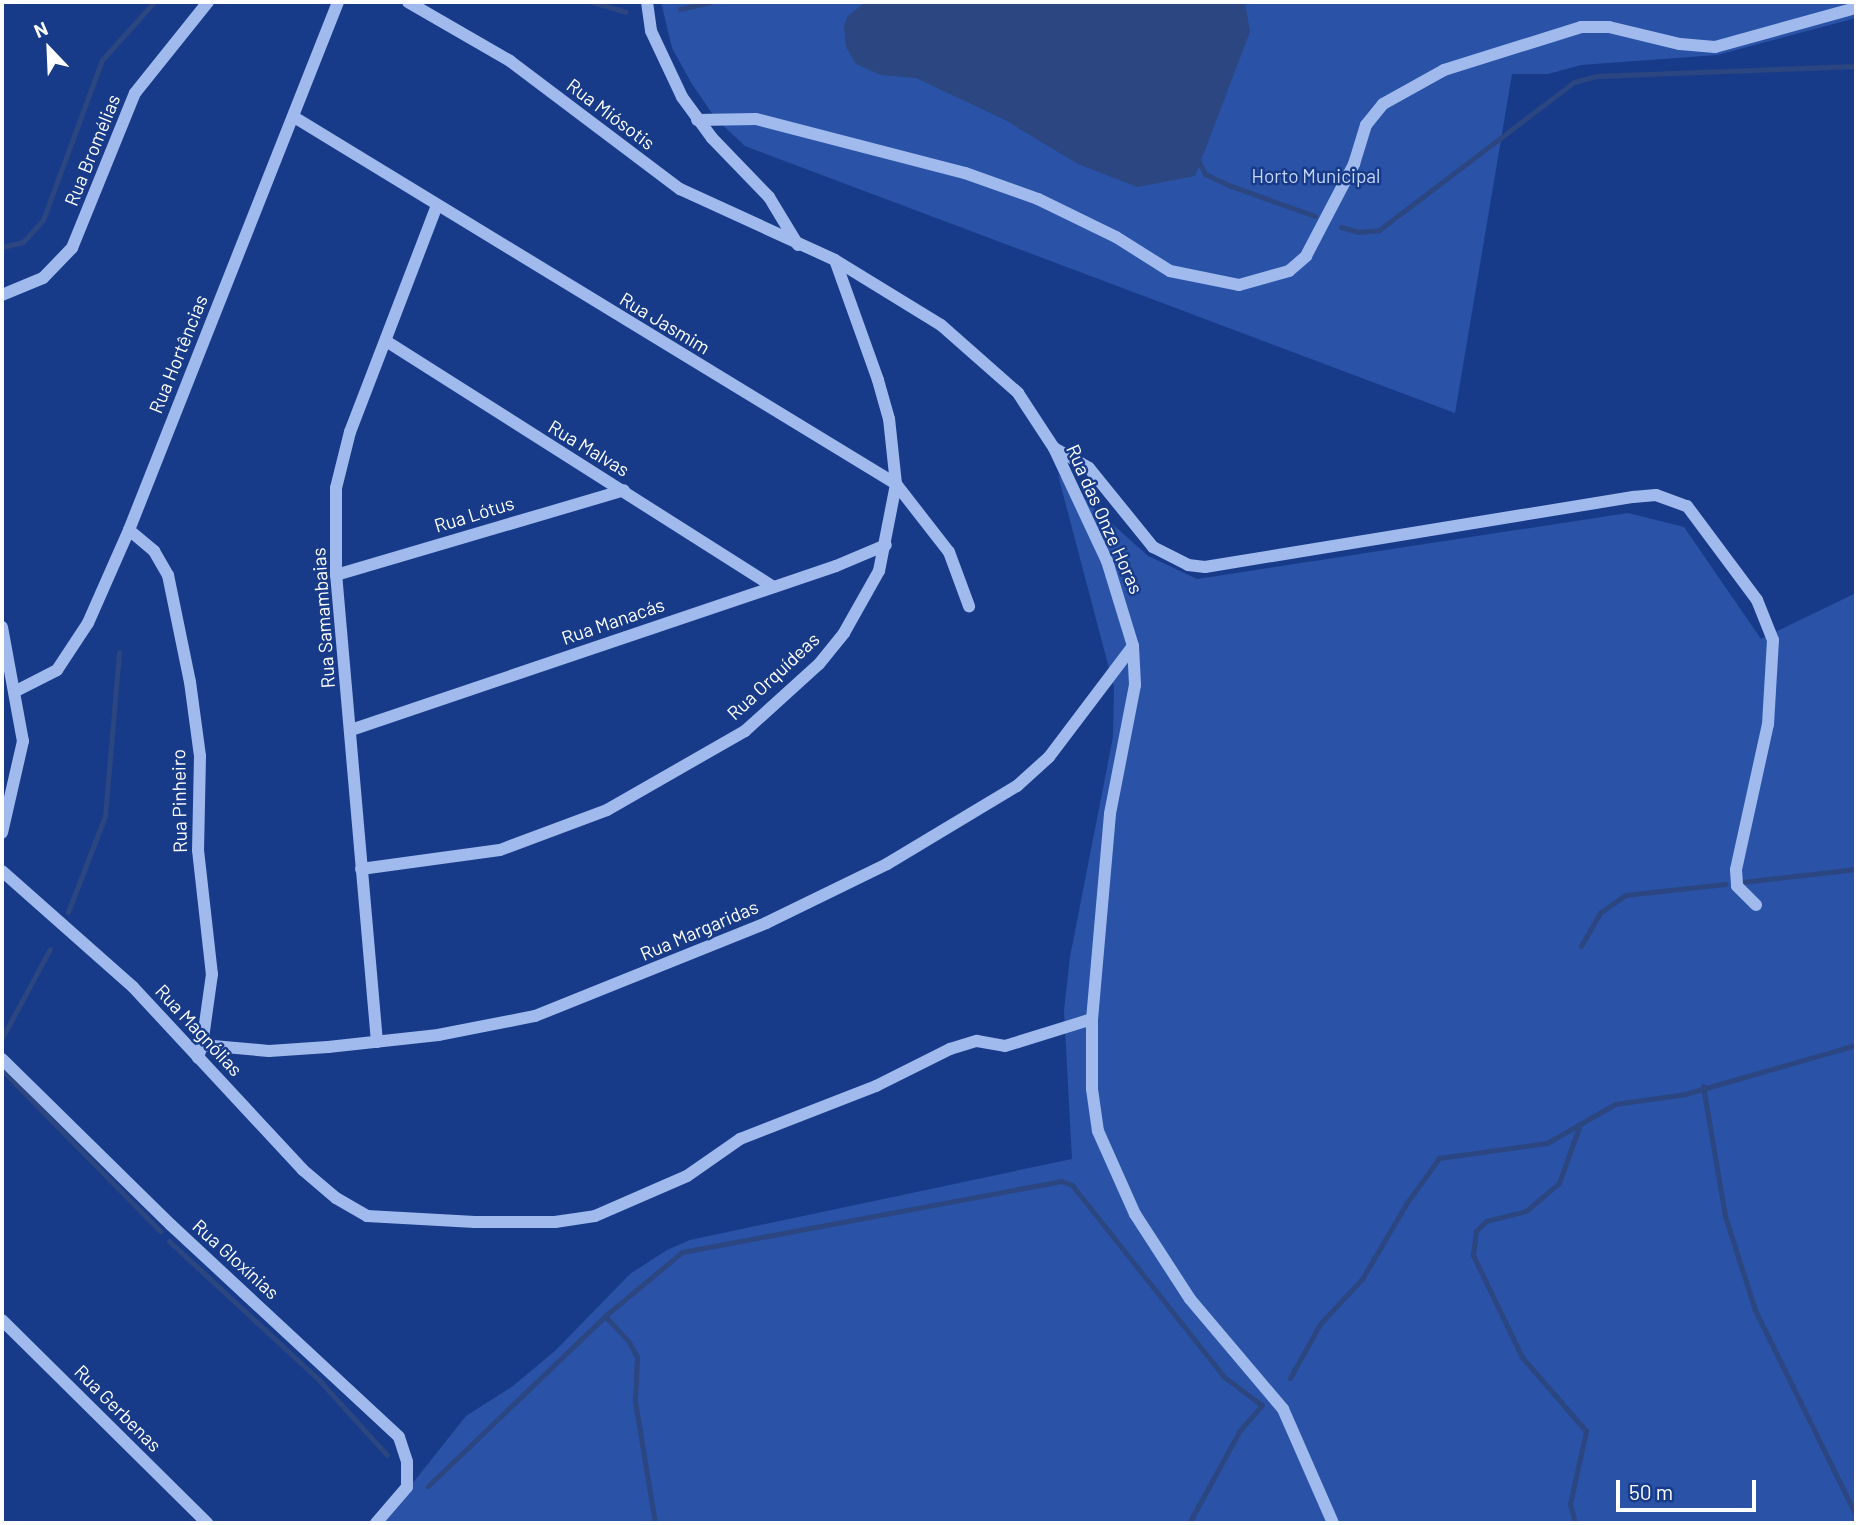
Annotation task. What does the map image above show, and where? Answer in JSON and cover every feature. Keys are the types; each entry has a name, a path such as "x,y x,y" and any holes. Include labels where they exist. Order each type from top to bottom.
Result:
{"street":[{"name":"Rua Bromélias","path":"2,295 43,278 72,248 135,93 208,2"},
{"name":"Rua Hortências","path":"16,691 57,670 72,650 130,530 338,2"},
{"name":"Rua Miósotis","path":"408,2 510,61 680,188 798,245"},
{"path":"647,2 651,31 666,68 697,120 769,197 798,245 835,260"},
{"path":"697,120 756,119 965,173 1038,199 1116,237 1170,271 1239,285 1289,271 1306,256 1354,164 1366,125 1383,104 1444,70 1581,27 1609,27 1680,44 1715,47 1856,9"},
{"name":"Rua Jasmim","path":"294,117 436,208 896,485 949,552 969,606"},
{"name":"Rua Samambaias","path":"376,1042 336,575 336,488 341,461 436,208"},
{"name":"Rua Orquídeas","path":"360,869 500,850 529,842 607,810 696,763 746,731 819,664 861,607 886,545 896,485 889,419 878,380 835,260"},
{"name":"Rua das Onze Horas","path":"835,260 941,325 989,364 1018,393 1054,448 1107,561 1133,646 1135,685 1110,814 1092,1019 1092,1089 1107,1162 1135,1214 1190,1299 1283,1409 1333,1523"},
{"name":"Rua Malvas","path":"386,341 499,417 624,490 773,587"},
{"path":"1054,448 1088,468 1153,547 1188,565 1205,567 1633,497 1664,497 1687,506 1756,600 1773,640 1768,724 1736,870 1737,886 1756,905"},
{"name":"Rua Lótus","path":"336,575 624,490"},
{"name":"Rua Pinheiro","path":"130,530 155,551 168,575 190,682 200,756 198,850 212,974 202,1045"},
{"name":"Rua Manacás","path":"351,730 773,587 886,545"},
{"path":"2,627 16,691 23,741 2,833"},
{"name":"Rua Margaridas","path":"202,1045 269,1051 376,1042 535,1016 766,923 887,864 970,817 1025,779 1049,757 1133,646"},
{"name":"Rua Magnólias","path":"2,871 80,937 303,1170 335,1198 366,1216 475,1222 555,1222 594,1216 687,1176 740,1139 876,1086 950,1049 977,1041 1005,1046 1092,1019"},
{"path":"198,1058 202,1045"},
{"name":"Rua Gloxínias","path":"2,1059 171,1225 399,1437 408,1479 398,1500 376,1523"},
{"name":"Rua Gerbenas","path":"2,1320 207,1523"}],"green space":[{"name":"Horto Municipal","path":"661,2 1856,2 1856,18 1717,55 1581,65 1548,74 1512,74 1455,413 745,146 716,119 692,84 672,48"},
{"path":"1058,475 1148,556 1197,579 1628,513 1684,527 1761,639 1856,593 1856,1523 381,1523 466,1416 513,1386 556,1350 630,1274 667,1250 690,1240 1072,1159 1064,1010 1070,957 1113,737 1114,687"}],"shaded area":[{"path":"865,2 1245,2 1250,32 1195,176 1137,187 1078,164 1005,120 916,78 881,75 856,64 846,47 844,27 847,17"}],"waterway":[{"path":"2,247 23,242 43,220 102,60 154,2"},
{"path":"593,2 626,12"},
{"path":"680,9 710,2"},
{"path":"1341,227 1358,232 1379,230 1574,82 1596,76 1856,66"},
{"path":"1197,158 1205,174 1315,216"},
{"path":"68,912 105,816 119,653"},
{"path":"1742,882 1856,869"},
{"path":"1581,946 1601,912 1625,895 1725,884"},
{"path":"2,1038 50,949"},
{"path":"1290,1378 1320,1324 1362,1279 1406,1204 1439,1158 1547,1143 1615,1104 1685,1094 1856,1045"},
{"path":"2,1070 160,1231"},
{"path":"1703,1086 1725,1216 1755,1310 1856,1515"},
{"path":"1575,1523 1570,1504 1586,1431 1522,1357 1473,1255 1476,1231 1486,1221 1526,1211 1559,1183 1579,1127"},
{"path":"428,1486 605,1316 682,1252 1061,1181 1072,1185 1224,1377 1262,1405 1240,1430 1189,1523"},
{"path":"169,1241 319,1380 387,1455"},
{"path":"605,1316 629,1342 637,1357 635,1401 655,1523"}]}
